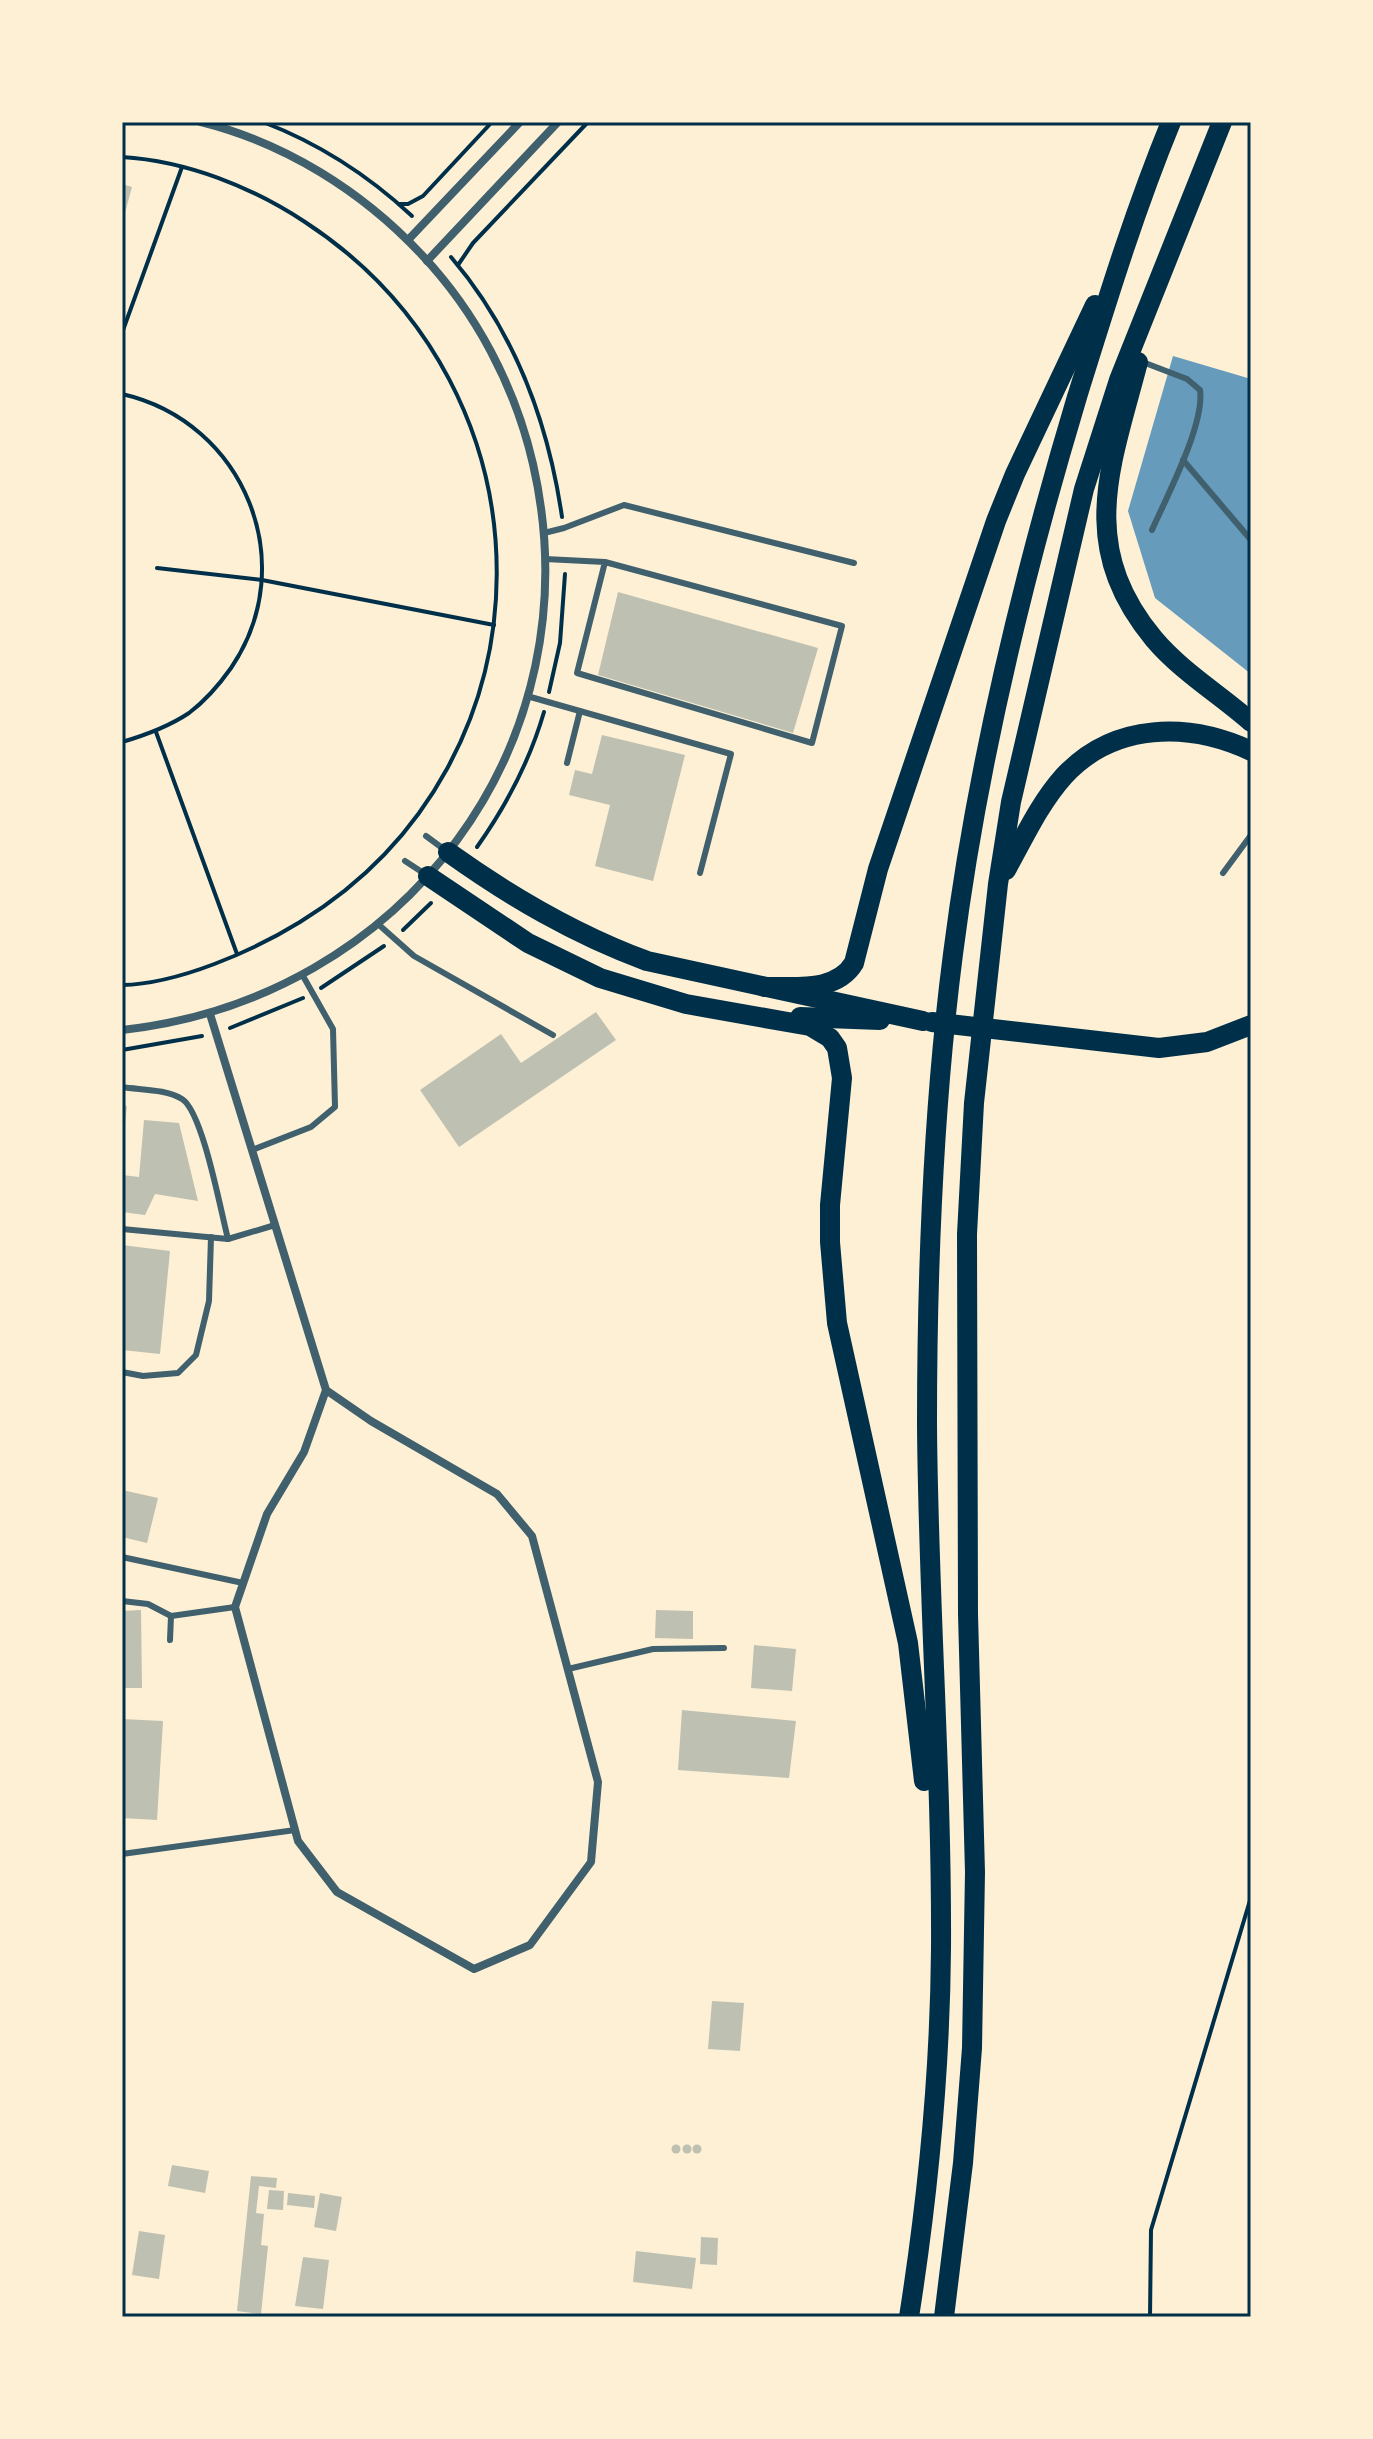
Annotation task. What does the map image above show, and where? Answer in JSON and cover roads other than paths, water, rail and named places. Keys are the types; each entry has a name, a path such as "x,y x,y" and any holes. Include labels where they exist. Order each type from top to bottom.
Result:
{"highway":[{"path":"909,2317 929,2165 941,1948 927,1411 933,1177 951,967 970,840 1015,618 1044,507 1124,244 1171,122"},
{"path":"944,2317 963,2163 972,2048 975,1858 968,1603 967,1234 974,1103 998,884 1011,802 1084,489 1116,389 1222,122"},
{"path":"764,987 830,983 848,972 854,963 878,869 996,521 1029,443 1124,244"},
{"path":"1157,284 1106,494 1107,545 1118,581 1134,612 1155,639 1180,664 1251,722"},
{"path":"998,884 1049,794 1066,775 1106,745 1133,735 1162,730 1192,731 1220,737 1251,751"},
{"path":"456,858 538,912 605,945 662,965 881,1015 1134,1047 1182,1047 1228,1036 1251,1025"},
{"path":"436,882 528,943 600,978 686,1004 810,1026 830,1038 841,1060 841,1100 830,1205 832,1283 845,1365 908,1643 941,1948"},
{"path":"760,1015 881,1015"}],"street":[{"path":"122,1030 169,1024 259,997 303,976 344,950 436,882 456,858 510,745 527,696 541,627 544,533 529,449 509,391 475,325 408,240 361,200 293,157 201,122"},
{"path":"408,240 520,122"},
{"path":"427,261 558,122"},
{"path":"210,1014 326,1390 304,1452 267,1514 235,1607 298,1841 337,1892 474,1969 530,1945 591,1862 598,1782 532,1536 497,1494 371,1421 326,1390"}],"lane":[{"path":"1138,360 1187,379 1200,390 1202,403 1183,460 1152,530"},
{"path":"1183,460 1251,540"},
{"path":"544,533 624,505 854,563"},
{"path":"545,559 605,562 842,626 812,743 577,673 605,562"},
{"path":"527,696 731,754 700,873"},
{"path":"567,763 580,711"},
{"path":"1223,873 1251,835"},
{"path":"426,836 456,858"},
{"path":"405,861 436,882"},
{"path":"378,924 414,956 553,1035"},
{"path":"252,1150 311,1127 335,1107 333,1029 303,976"},
{"path":"122,1087 170,1094 185,1101 195,1116 205,1145 228,1239"},
{"path":"122,1229 228,1239 275,1225"},
{"path":"122,1372 143,1376 178,1373 196,1355 209,1301 211,1237"},
{"path":"122,1557 243,1583"},
{"path":"122,1601 148,1604 171,1616 235,1607"},
{"path":"170,1640 171,1616"},
{"path":"568,1669 653,1649 724,1648"},
{"path":"122,1854 295,1830"}],"water":[{"path":"1173,356 1251,379 1251,674 1155,598 1128,511"}]}
